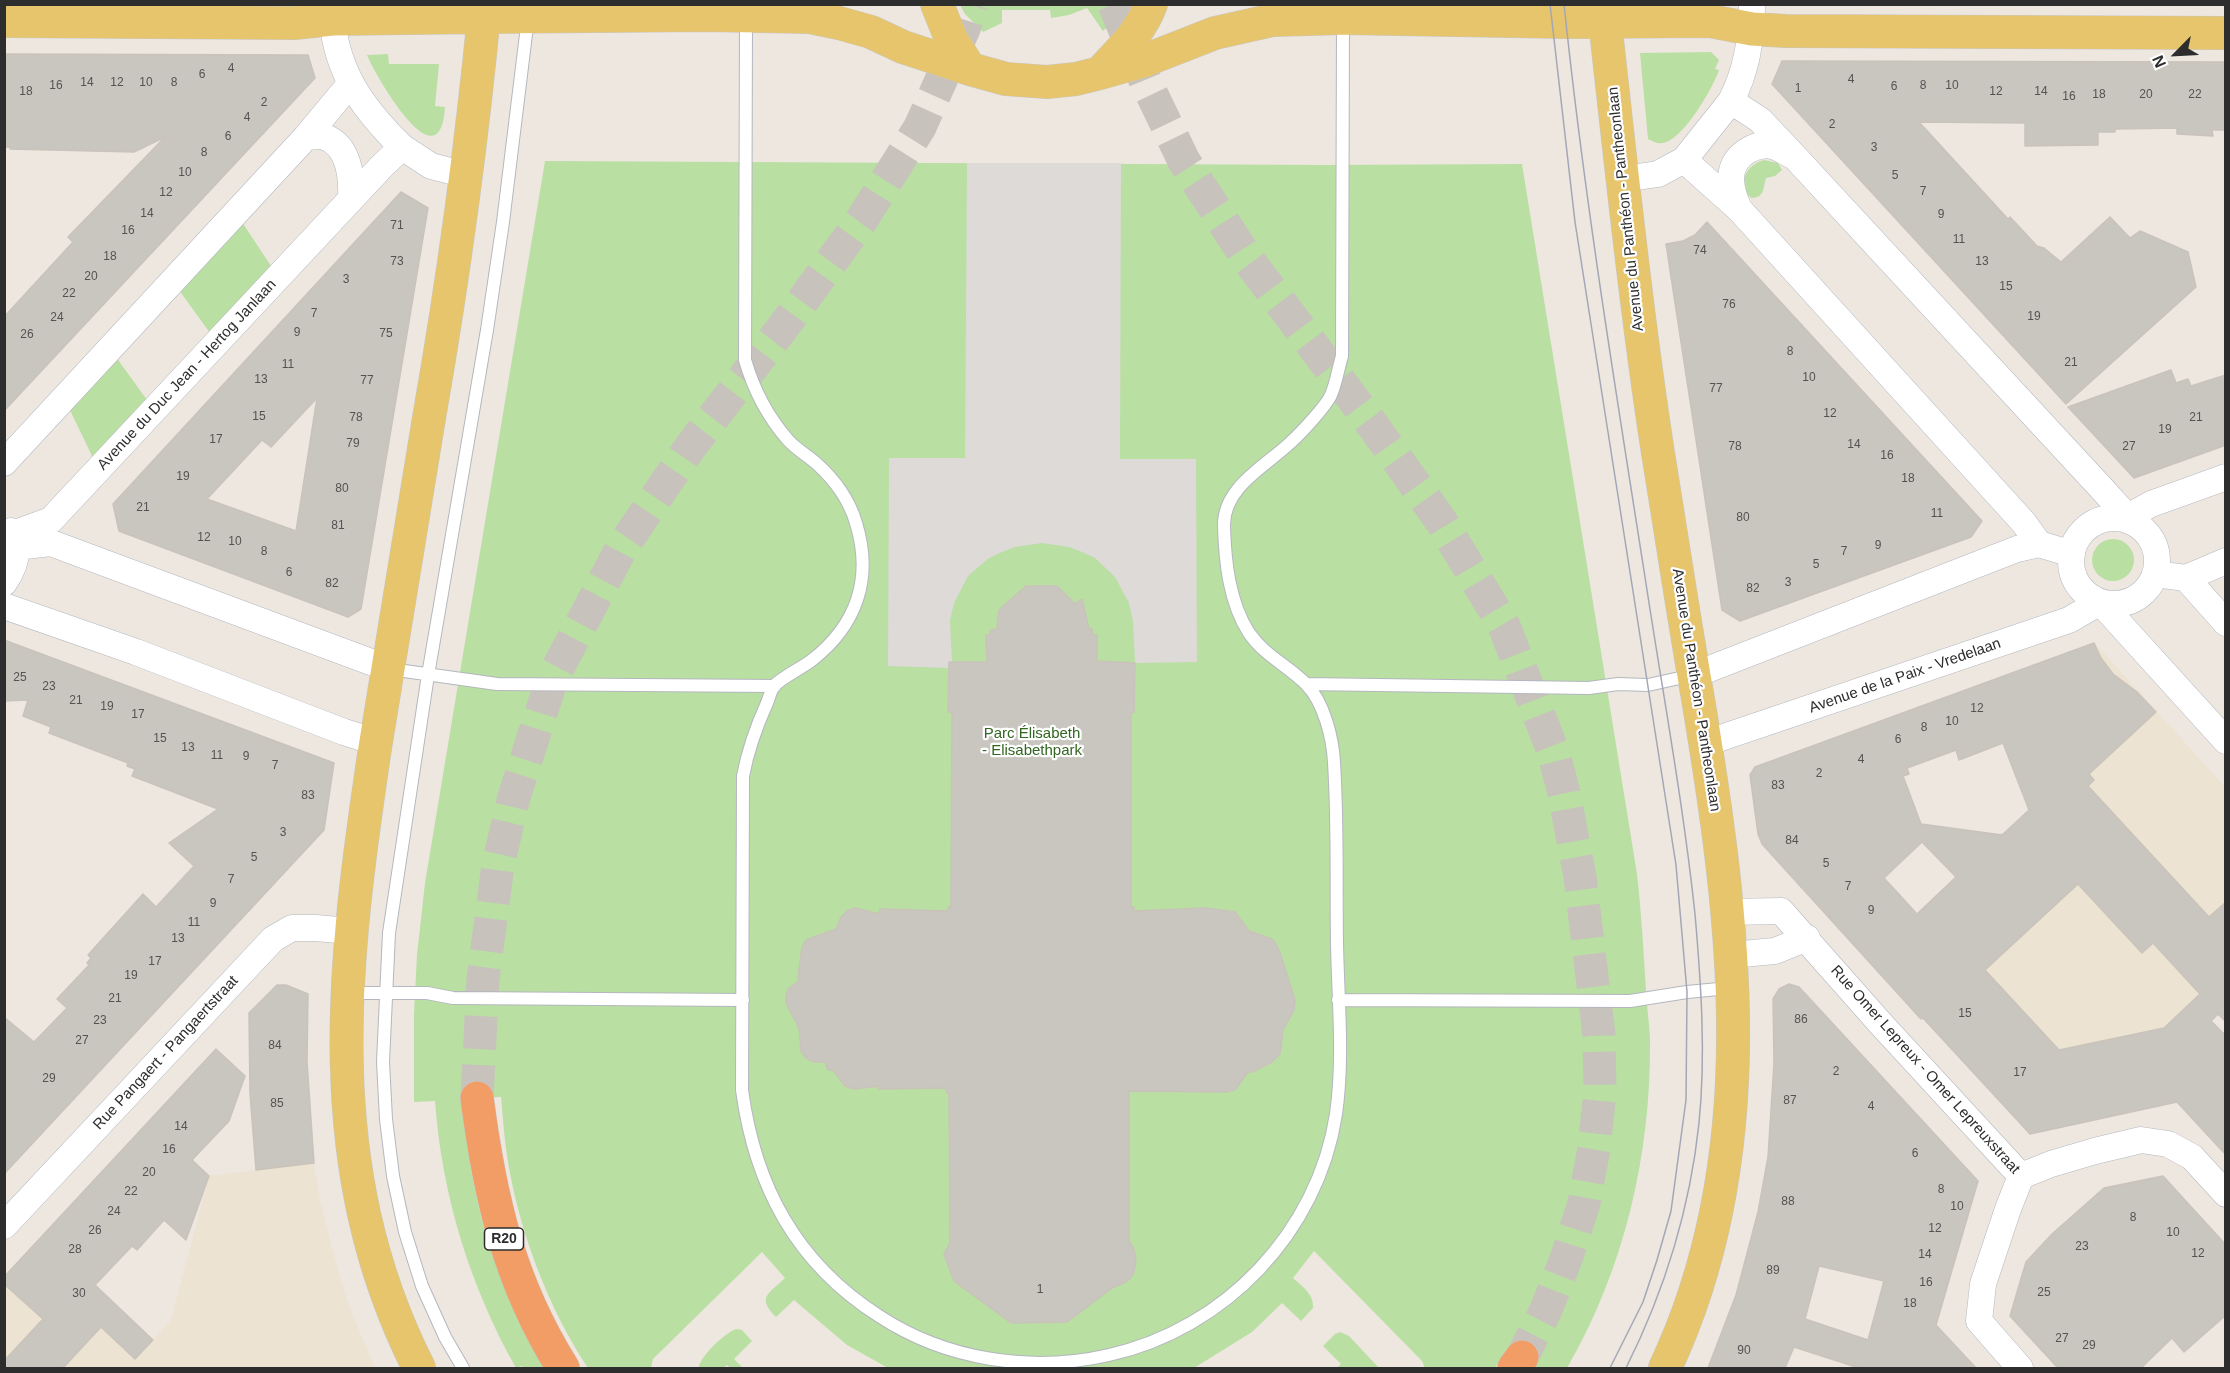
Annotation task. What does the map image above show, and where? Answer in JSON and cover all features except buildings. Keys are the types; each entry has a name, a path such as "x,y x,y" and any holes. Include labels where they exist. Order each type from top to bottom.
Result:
{"highway":[{"name":"R20","path":"477,1098 494,1202 508,1253 527,1301 550,1348 563,1368"}],"main road":[{"path":"938,4 951,39 970,69"},
{"path":"1100,73 1145,21 1151,4"},
{"path":"4,21 295,23 331,12 746,10 810,17 839,23 970,69 1006,79 1047,82 1076,79 1146,60 1215,33 1244,25 1343,11 1604,13 1710,21 1752,17 2226,33"},
{"path":"419,1368 384,1283 363,1207 352,1150 346,1087 347,993 360,852 395,612 441,353 466,175 484,11"},
{"name":"Avenue du Panthéon - Pantheonlaan","path":"1604,13 1641,342 1706,743 1728,912 1735,1028 1730,1132 1722,1192 1708,1251 1690,1309 1665,1368"}],"street":[{"path":"331,12 338,52 350,84 368,111 402,147 431,166 466,175"},
{"path":"1623,179 1658,174 1684,160 1736,91 1752,17"},
{"path":"4,463 306,137 350,84"},
{"path":"1731,100 1760,120 1794,156 2122,511 2124,519"},
{"path":"306,137 323,136 335,143 345,157 352,180 351,199"},
{"path":"1738,209 1731,184 1732,170 1738,159 1748,150 1760,146 1773,146 1794,156"},
{"name":"Avenue du Duc Jean - Hertog Janlaan","path":"11,534 51,520 402,147"},
{"path":"1684,160 1738,209 2024,523 2039,544"},
{"path":"2124,519 2151,504 2226,477"},
{"path":"2100,602 2117,604 2134,600 2147,589 2155,574 2157,559 2155,548 2150,537 2133,521 2101,520 2090,526 2078,538 2072,554 2072,569 2077,583 2100,602 2218,726"},
{"path":"4,583 14,566 11,534 51,543 387,668"},
{"path":"1694,675 2017,549 2039,544 2072,554"},
{"path":"2155,574 2186,578 2226,561"},
{"path":"2186,578 2226,623"},
{"name":"Avenue de la Paix - Vredelaan","path":"1706,743 2069,620 2100,602"},
{"path":"4,606 136,652 344,732 376,742"},
{"name":"Rue Omer Lepreux - Omer Lepreuxstraat","path":"1728,912 1781,910 1881,1024 2021,1176 1983,1284 1979,1321 2020,1368"},
{"name":"Rue Pangaert - Pangaertstraat","path":"4,1226 273,939 292,928 351,931"},
{"path":"1731,955 1775,951 1807,938"},
{"path":"2021,1176 2050,1164 2141,1140 2168,1144 2192,1157 2226,1194"}],"lane":[{"path":"463,1368 445,1337 422,1286 405,1232 393,1176 386,1119 383,1062 386,994 391,912 428,675 489,319 529,10"},
{"path":"746,10 745,360 758,398 770,418 789,441 835,482 846,498 856,521 864,561 858,598 840,635 816,657 775,686 753,735 743,776 742,1090 751,1141 768,1190 787,1226 809,1256 866,1308 910,1334 934,1344 976,1356 1038,1366 1122,1353 1171,1335 1236,1293 1282,1244 1312,1190 1330,1142 1338,1090 1334,758 1321,704 1306,684 1276,662 1249,632 1228,584 1224,521 1226,506 1244,482 1293,441 1329,398 1342,356 1343,11"},
{"path":"387,668 497,684 775,686"},
{"path":"1306,684 1589,688 1618,684 1648,685 1694,675"},
{"path":"1338,1000 1630,1001 1733,988"},
{"path":"347,993 427,993 453,998 743,1000"}],"shaded area":[{"path":"967,163 1121,163 1120,459 1196,459 1197,662 1135,663 1133,621 1129,603 1115,577 1095,558 1069,547 1042,543 1015,547 1002,552 989,558 968,576 954,603 950,620 952,662 949,668 888,666 889,458 965,458"},
{"path":"2094,642 2225,787 2225,1008 2211,1021 2225,1035 2225,1094 2195,1122 2177,1102 2030,1134 1923,1018 1921,1019 1869,959 2020,819 2038,814 2022,772 2015,775 1982,684 2090,646"},
{"path":"314,1163 320,1200 340,1277 351,1311 375,1368 5,1368 4,1277 24,1255 135,1359 171,1320 209,1176"}],"green space":[{"path":"960,5 1128,5 1123,13 1103,31 1087,8 1069,15 1051,18 1050,10 1002,10 1002,23 983,32 965,14"},
{"path":"1711,52 1719,60 1715,69 1719,70 1705,99 1690,121 1673,138 1664,143 1648,139 1640,53"},
{"path":"388,54 389,64 439,64 435,106 445,107 441,129 432,136 420,132 394,102 367,55"},
{"path":"1764,160 1778,163 1782,170 1775,176 1766,178 1761,194 1756,198 1751,198 1744,187 1745,176 1752,166"},
{"name":"Parc Élisabeth - Elisabethpark","path":"545,161 1522,164 1637,874 1650,1037 1645,1127 1630,1211 1619,1252 1604,1292 1567,1368 1532,1368 1506,1351 1495,1368 1425,1368 1422,1361 1314,1251 1293,1278 1307,1291 1313,1303 1313,1308 1301,1321 1282,1303 1252,1332 1194,1368 888,1368 847,1345 794,1300 776,1317 766,1300 770,1292 785,1278 762,1252 653,1359 651,1368 588,1368 560,1320 527,1239 507,1156 501,1097 461,1099 474,1185 490,1249 545,1368 524,1368 522,1366 516,1368 485,1305 461,1239 444,1171 435,1101 414,1102 414,1014 417,955 425,883"},
{"path":"242,222 271,266 210,333 179,290"},
{"path":"116,357 147,400 93,458 69,408"},
{"path":"2113,539 2128,545 2134,560 2128,575 2113,581 2098,575 2092,560 2098,545"},
{"path":"736,1329 742,1330 752,1341 734,1359 743,1368 730,1368 727,1365 724,1368 699,1368 703,1358 713,1346"},
{"path":"1340,1332 1349,1336 1379,1368 1337,1368 1341,1364 1323,1346"}],"tunnel":[{"path":"477,1098 483,979 498,865 514,797 552,679 621,549 691,446 784,326 861,221 920,127 964,29 972,4"},
{"path":"1114,4 1145,80 1184,161 1246,257 1369,420 1441,521 1504,626 1553,751 1564,793 1580,877 1599,1035 1600,1092 1594,1148 1584,1203 1546,1310 1522,1357"}],"tram line":[{"path":"1550,4 1575,222 1676,865 1687,992 1686,1100 1671,1211 1643,1302 1610,1368"},
{"path":"1564,4 1601,291 1685,829 1701,992 1701,1097 1689,1187 1663,1280 1626,1368"}]}
